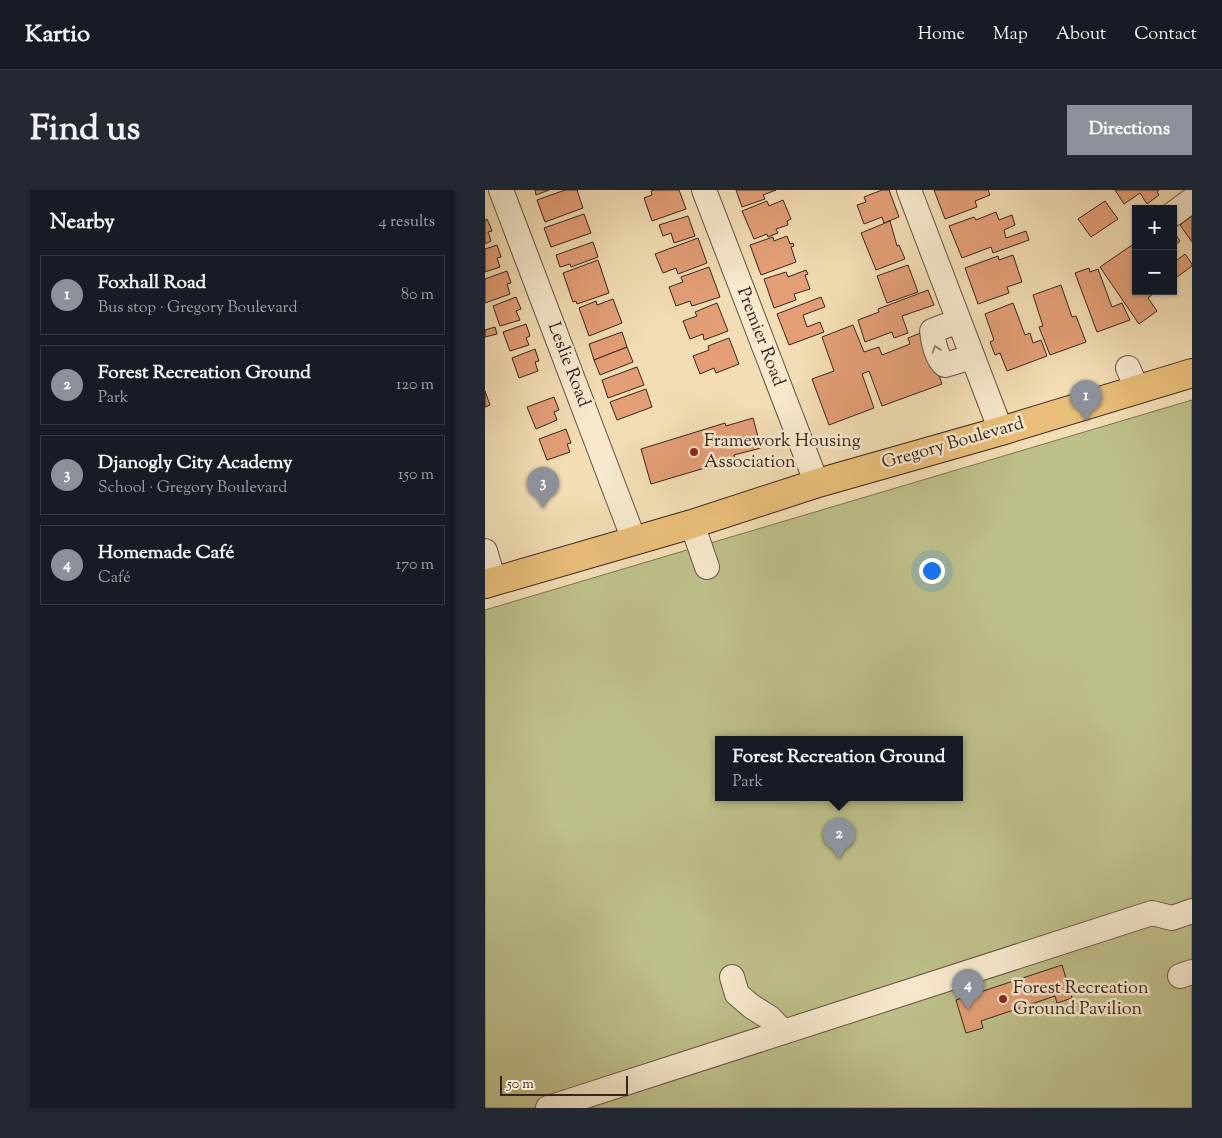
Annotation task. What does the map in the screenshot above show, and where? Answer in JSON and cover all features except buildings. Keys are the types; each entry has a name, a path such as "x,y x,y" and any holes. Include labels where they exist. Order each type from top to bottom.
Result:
{"main road":[{"name":"Gregory Boulevard","path":"490,582 691,524 818,483 1001,431 1133,378 1192,373"}],"street":[{"name":"Leslie Road","path":"501,190 635,540"},
{"name":"Premier Road","path":"704,190 818,483"},
{"path":"909,190 1001,431"},
{"path":"1177,211 1192,200"},
{"path":"958,321 932,331 941,362 945,365 972,357"},
{"path":"691,524 707,567"},
{"path":"485,551 490,582"},
{"path":"548,1108 1152,913 1172,918 1192,911"},
{"path":"732,977 737,994 770,1018 783,1032"}],"green space":[{"path":"1192,400 1192,1108 485,1108 485,610"}],"place":[{"name":"Foxhall Road","path":"1086,421"},
{"name":"Framework Housing Association","path":"694,452"},
{"name":"Djanogly City Academy","path":"543,508"},
{"name":"Forest Recreation Ground","path":"839,859"},
{"name":"Forest Recreation Ground Pavilion","path":"1003,999"},
{"name":"Homemade Café","path":"968,1010"}]}
